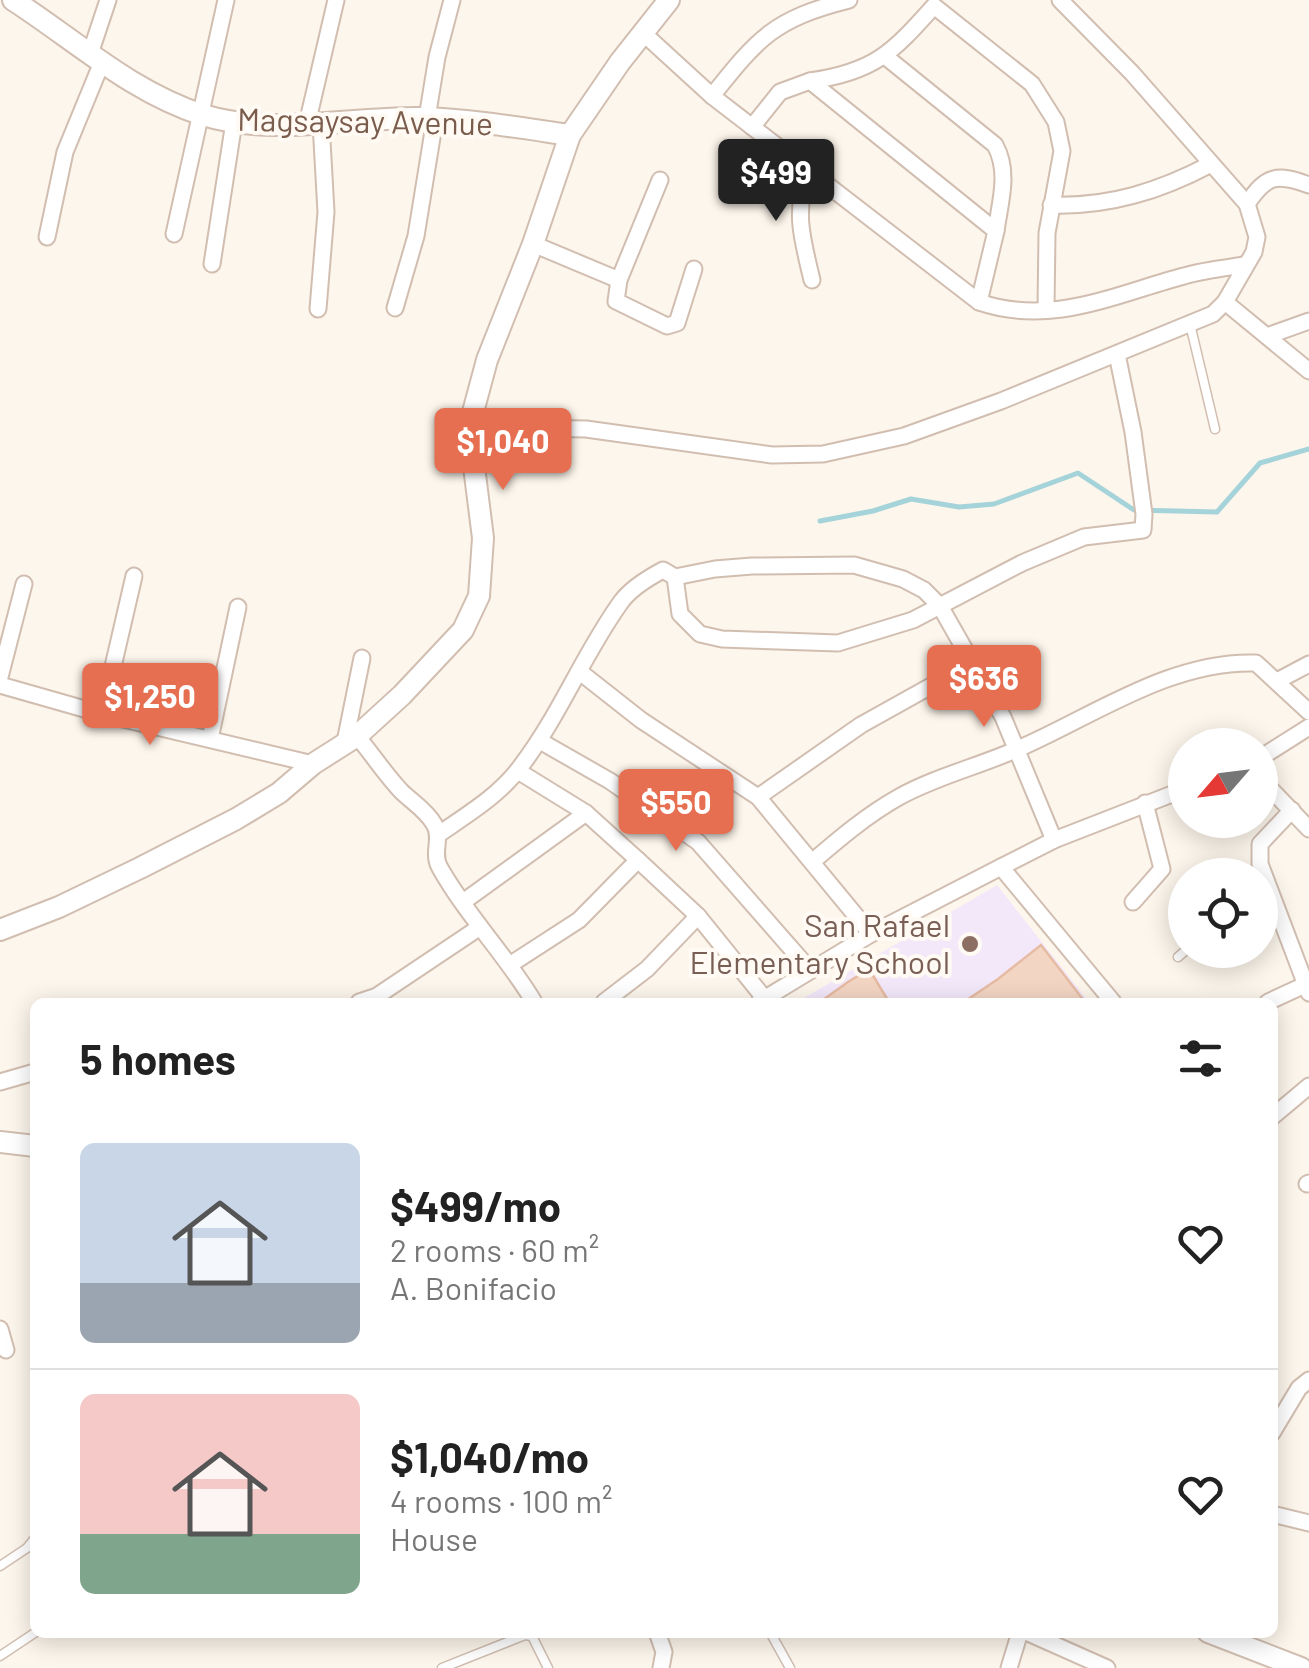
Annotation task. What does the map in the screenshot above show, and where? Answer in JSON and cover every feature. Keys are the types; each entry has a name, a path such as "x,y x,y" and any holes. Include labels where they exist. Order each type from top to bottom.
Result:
{"street":[{"name":"Magsaysay Avenue","path":"13,0 149,92 202,114 234,122 314,124 431,119 570,135"},
{"path":"47,237 65,152 96,58 108,0"},
{"path":"174,234 226,0"},
{"path":"318,309 326,212 314,124 336,0"},
{"path":"395,308 416,236 437,57 452,0"},
{"path":"0,930 59,906 236,819 280,792 402,695 463,630 479,596 483,538 469,427 488,360 534,244 570,135 669,0"},
{"path":"712,96 771,29 849,0"},
{"path":"469,427 586,429 772,455 824,454 904,436 1214,314 1254,252 1257,237 1247,204 1132,73 1060,0"},
{"path":"752,127 780,92 810,81 837,77 886,56 926,3 1032,84 1056,122 1062,151 1051,205 1046,309"},
{"path":"642,32 712,96 979,302 1022,310 1089,306 1186,275 1246,264"},
{"path":"886,56 995,145 1002,158 1004,176 996,232 979,302"},
{"path":"810,81 996,232"},
{"path":"212,264 234,122"},
{"path":"1051,205 1089,206 1170,186 1210,164"},
{"path":"807,169 798,204 812,280"},
{"path":"1247,204 1270,178 1290,178 1309,185"},
{"path":"660,180 619,280 616,301 668,326 677,322 694,268"},
{"path":"534,244 619,280"},
{"path":"1225,302 1309,371"},
{"path":"1267,336 1309,321"},
{"path":"675,577 680,614 700,634 722,639 838,644 884,631 1084,537 1143,530 1133,432 1117,354"},
{"path":"439,834 495,794 518,771 540,741 622,600 648,578 663,570 675,577 715,569 854,565 903,579 924,590 940,606 974,662 1017,750 1054,840"},
{"path":"102,714 134,576"},
{"path":"0,677 24,584"},
{"path":"210,738 238,607"},
{"path":"351,739 362,658"},
{"path":"758,796 861,724 974,662"},
{"path":"812,862 856,825 901,796 1017,750 1152,684 1225,663 1256,662 1309,712"},
{"path":"1278,681 1309,664"},
{"path":"580,672 641,720 758,796 871,934"},
{"path":"0,685 102,714 313,764"},
{"path":"1278,747 1309,727"},
{"path":"351,739 433,822 439,834 437,864 512,964 532,998"},
{"path":"540,741 610,781 698,842 810,970"},
{"path":"518,771 586,812 698,916 760,998"},
{"path":"767,998 871,934 1054,840 1168,795"},
{"path":"1278,796 1309,829"},
{"path":"1133,902 1162,869 1145,803"},
{"path":"1261,858 1260,844 1292,810"},
{"path":"462,902 586,812"},
{"path":"512,964 579,920 638,860"},
{"path":"1001,867 1110,998"},
{"path":"609,998 638,977 698,916"},
{"path":"1278,919 1308,987 1278,998"},
{"path":"377,998 480,926"},
{"path":"0,1082 30,1073"},
{"path":"1278,1112 1309,1086"},
{"path":"0,1142 30,1145"},
{"path":"0,1330 6,1350"},
{"path":"1278,1423 1298,1388 1309,1380"},
{"path":"1278,1515 1309,1523"},
{"path":"659,1638 664,1652 661,1668"},
{"path":"1010,1668 1021,1638"},
{"path":"1034,1638 1074,1660 1107,1668"},
{"path":"1224,1638 1301,1668"}],"lane":[{"path":"1190,324 1215,428"},
{"path":"0,1566 30,1545"},
{"path":"0,1656 30,1636"},
{"path":"446,1667 518,1638"},
{"path":"534,1638 548,1668"},
{"path":"773,1638 790,1668"}],"shaded area":[{"name":"San Rafael Elementary School","path":"997,885 1086,998 804,998"}],"building":[{"path":"1041,945 1082,998 970,998"},
{"path":"869,969 887,998 826,998"}],"waterway":[{"path":"820,521 911,499 959,507 994,504 1078,473 1134,510 1217,512 1260,463 1309,449"}],"place":[{"name":"San Rafael Elementary School","path":"970,944"}]}
